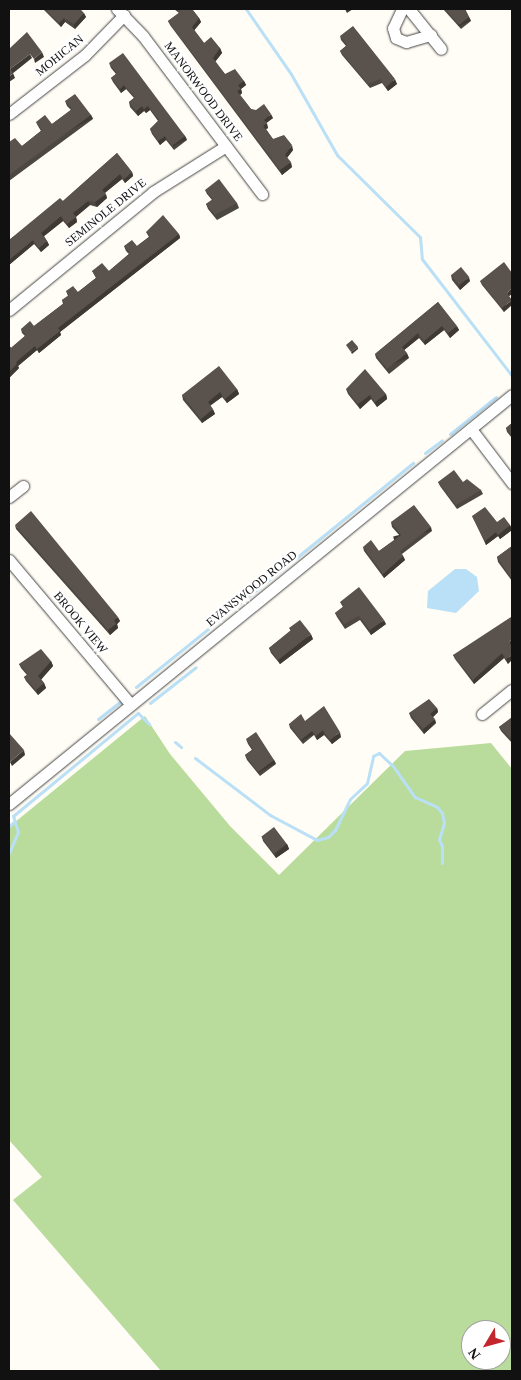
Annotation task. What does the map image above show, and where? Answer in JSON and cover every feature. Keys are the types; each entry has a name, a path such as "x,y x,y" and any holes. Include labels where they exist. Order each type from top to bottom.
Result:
{"street":[{"path":"402,9 392,28 396,38 406,42 431,35"},
{"path":"409,9 441,49"},
{"name":"MOHICAN","path":"9,114 85,56 121,12"},
{"name":"MANORWOOD DRIVE","path":"121,12 262,194"},
{"name":"SEMINOLE DRIVE","path":"9,310 153,192 226,146"},
{"name":"EVANSWOOD ROAD","path":"9,804 512,395"},
{"path":"471,429 512,483"},
{"path":"9,498 23,486"},
{"name":"BROOK VIEW","path":"9,560 131,704"},
{"path":"482,714 512,690"}],"green space":[{"path":"145,716 170,754 230,826 279,875 405,751 491,743 512,769 512,1371 161,1371 13,1200 42,1177 9,1140 9,827"}],"water":[{"path":"455,569 466,569 477,577 479,591 456,613 427,608 428,591"}],"building":[{"path":"45,9 80,9 84,13 74,24 64,18 59,23"},
{"path":"177,9 192,9 199,18 192,27 204,43 211,37 220,48 213,58 225,74 235,69 244,81 238,85 241,89 237,91 251,109 256,110 264,104 271,114 264,120 267,123 263,126 273,139 284,135 292,145 285,155 291,162 280,170 168,21 180,12"},
{"path":"445,9 465,9 469,17 459,25"},
{"path":"353,26 395,79 386,87 380,79 368,84 340,51 347,45 340,36"},
{"path":"27,32 42,52 34,59 30,54 10,69 13,73 9,77 9,49"},
{"path":"123,53 185,136 172,146 165,136 158,141 150,129 159,120 148,106 144,109 142,106 136,111 129,102 135,97 124,85 120,89 111,78 117,73 109,63"},
{"path":"75,94 91,115 9,175 9,142 15,138 22,146 42,130 36,122 45,115 52,124 72,109 65,101"},
{"path":"117,153 132,172 124,179 120,174 102,190 106,194 95,202 88,201 73,213 76,217 67,224 61,216 41,233 47,241 39,248 33,240 9,260 9,240 60,198 63,201"},
{"path":"219,179 237,203 215,215 206,204 213,199 205,190"},
{"path":"163,215 179,234 58,328 60,331 37,349 35,346 16,362 17,364 9,372 9,345 11,348 26,335 21,329 30,321 34,326 64,303 62,300 69,295 66,291 73,286 78,292 97,277 92,271 102,263 109,271 130,253 124,246 132,240 137,246 150,236 146,232"},
{"path":"504,262 512,273 512,288 507,293 512,300 502,308 480,281"},
{"path":"461,267 469,277 459,285 451,275"},
{"path":"438,302 457,326 448,333 442,326 424,341 418,333 402,347 407,353 387,369 375,354"},
{"path":"352,340 358,347 351,352 346,345"},
{"path":"219,366 237,389 225,399 220,392 208,402 213,409 201,419 182,395"},
{"path":"365,369 386,394 375,402 370,395 358,404 346,389"},
{"path":"512,423 512,436 506,428"},
{"path":"454,470 463,482 467,479 481,490 456,505 438,482"},
{"path":"414,505 431,527 400,551 403,556 383,574 363,547 371,540 379,551 401,535 391,522"},
{"path":"485,507 497,522 504,517 510,525 498,535 496,532 485,541 472,516"},
{"path":"31,511 118,617 114,620 116,624 108,630 15,525"},
{"path":"512,546 512,579 497,557"},
{"path":"359,587 384,620 370,630 359,616 344,624 335,613 344,606 340,602"},
{"path":"511,617 512,639 509,642 512,647 512,655 506,659 502,653 473,680 453,655"},
{"path":"300,620 311,634 278,660 269,648"},
{"path":"41,649 51,661 38,676 44,683 36,690 24,677 28,674 19,664"},
{"path":"429,699 437,708 430,714 435,719 423,729 409,713"},
{"path":"324,706 340,732 330,740 323,730 316,736 312,731 301,740 289,724 301,714 305,721"},
{"path":"512,717 512,740 499,727"},
{"path":"256,732 274,760 258,772 245,755 253,749 246,739"},
{"path":"9,733 24,750 10,762 9,760"},
{"path":"274,827 287,844 274,853 261,837"}],"waterway":[{"path":"246,9 291,74 337,155 420,237 422,259 512,376"},
{"path":"450,434 496,397"},
{"path":"425,453 442,440"},
{"path":"296,558 413,463"},
{"path":"136,687 286,566"},
{"path":"150,703 196,667"},
{"path":"98,719 120,702"},
{"path":"9,853 18,832 13,816 138,713 149,724"},
{"path":"175,742 181,747"},
{"path":"195,758 270,815 317,840 328,837 335,830 350,799 367,783 373,756 379,753 393,766 415,797 437,807 442,813 444,823 439,839 442,847 442,863"},
{"path":"9,826 14,822"}]}
